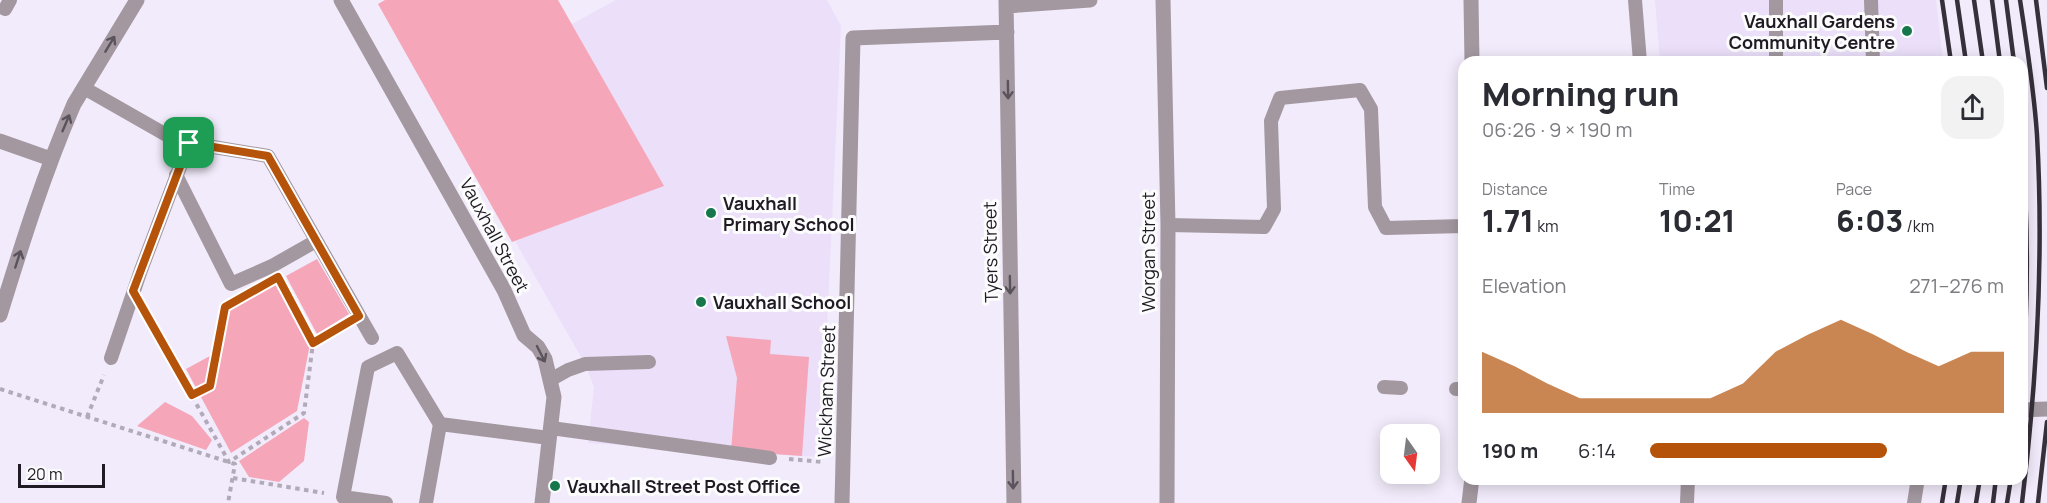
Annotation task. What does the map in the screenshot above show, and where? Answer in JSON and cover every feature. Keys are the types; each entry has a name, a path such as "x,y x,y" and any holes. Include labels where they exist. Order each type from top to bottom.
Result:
{"street":[{"path":"0,315 37,198 74,104 136,0"},
{"path":"1006,3 1090,0"},
{"name":"Worgan Street","path":"1163,0 1168,225 1167,503"},
{"path":"1471,0 1472,56"},
{"name":"Vauxhall Street","path":"347,2 504,290 524,335 538,347 545,359 554,397 542,503"},
{"name":"Tyers Street","path":"1006,3 1014,503"},
{"name":"Wickham Street","path":"842,503 853,38 1007,32"},
{"path":"0,141 51,159"},
{"path":"2028,410 2047,409"},
{"path":"1469,503 1471,485"}],"lane":[{"path":"1635,0 1640,56"},
{"path":"1776,0 1776,56"},
{"path":"1870,0 1873,56"},
{"path":"84,88 177,141 268,156 372,338"},
{"path":"1168,225 1264,227 1274,209 1271,121 1280,98 1360,90 1371,109 1375,207 1386,228 1458,226"},
{"path":"111,358 133,291 189,143"},
{"path":"176,175 231,284 272,266 316,241"},
{"path":"386,503 343,497 369,367 397,353 440,424 426,503"},
{"path":"550,380 585,364 649,362"},
{"path":"1384,387 1401,388"},
{"path":"440,424 550,433 770,458"},
{"path":"1687,503 1688,485"},
{"path":"1914,503 1917,485"}],"path":[{"path":"229,462 303,413 313,343 272,266"},
{"path":"133,291 229,462"},
{"path":"192,395 210,386 225,307 234,302"},
{"path":"313,343 359,316"},
{"path":"87,417 111,358"},
{"path":"0,389 235,464 228,503"},
{"path":"770,458 843,464"},
{"path":"233,478 343,497"}],"shaded area":[{"path":"385,0 558,0 664,186 512,242 378,4"},
{"name":"Vauxhall Primary School","path":"616,0 827,0 841,26 821,457 588,443 594,387 585,364 515,241 663,186 572,24"},
{"path":"1655,0 1936,0 1942,56 1660,56"},
{"path":"317,259 349,314 317,334 286,276"},
{"path":"277,283 310,344 297,411 231,453 186,369 221,350 229,311"},
{"path":"726,336 771,340 770,354 809,357 802,456 731,451 737,378"},
{"path":"165,402 192,416 212,440 206,450 137,426"},
{"path":"304,418 309,422 304,461 279,482 249,477 239,461"}],"railway":[{"path":"1942,0 1950,56"},
{"path":"1957,0 1965,56"},
{"path":"1974,0 1982,56"},
{"path":"1992,0 1999,56"},
{"path":"2006,0 2013,56"},
{"path":"2020,0 2036,118 2040,228 2038,319 2028,448"},
{"path":"2036,0 2047,88"},
{"path":"2038,503 2047,422"},
{"path":"1942,503 1945,485"},
{"path":"1957,503 1960,485"},
{"path":"1976,503 1979,485"},
{"path":"1993,503 1995,485"},
{"path":"2007,503 2010,485"},
{"path":"2022,503 2024,485"}],"place":[{"name":"Vauxhall Gardens Community Centre","path":"1907,31"},
{"name":"Vauxhall Primary School","path":"711,213"},
{"name":"Vauxhall School","path":"701,302"},
{"name":"Vauxhall Street Post Office","path":"555,486"}],"route":[{"path":"189,143 268,156 359,316 313,343 278,277 225,307 210,386 192,395 133,291 189,143"}]}
